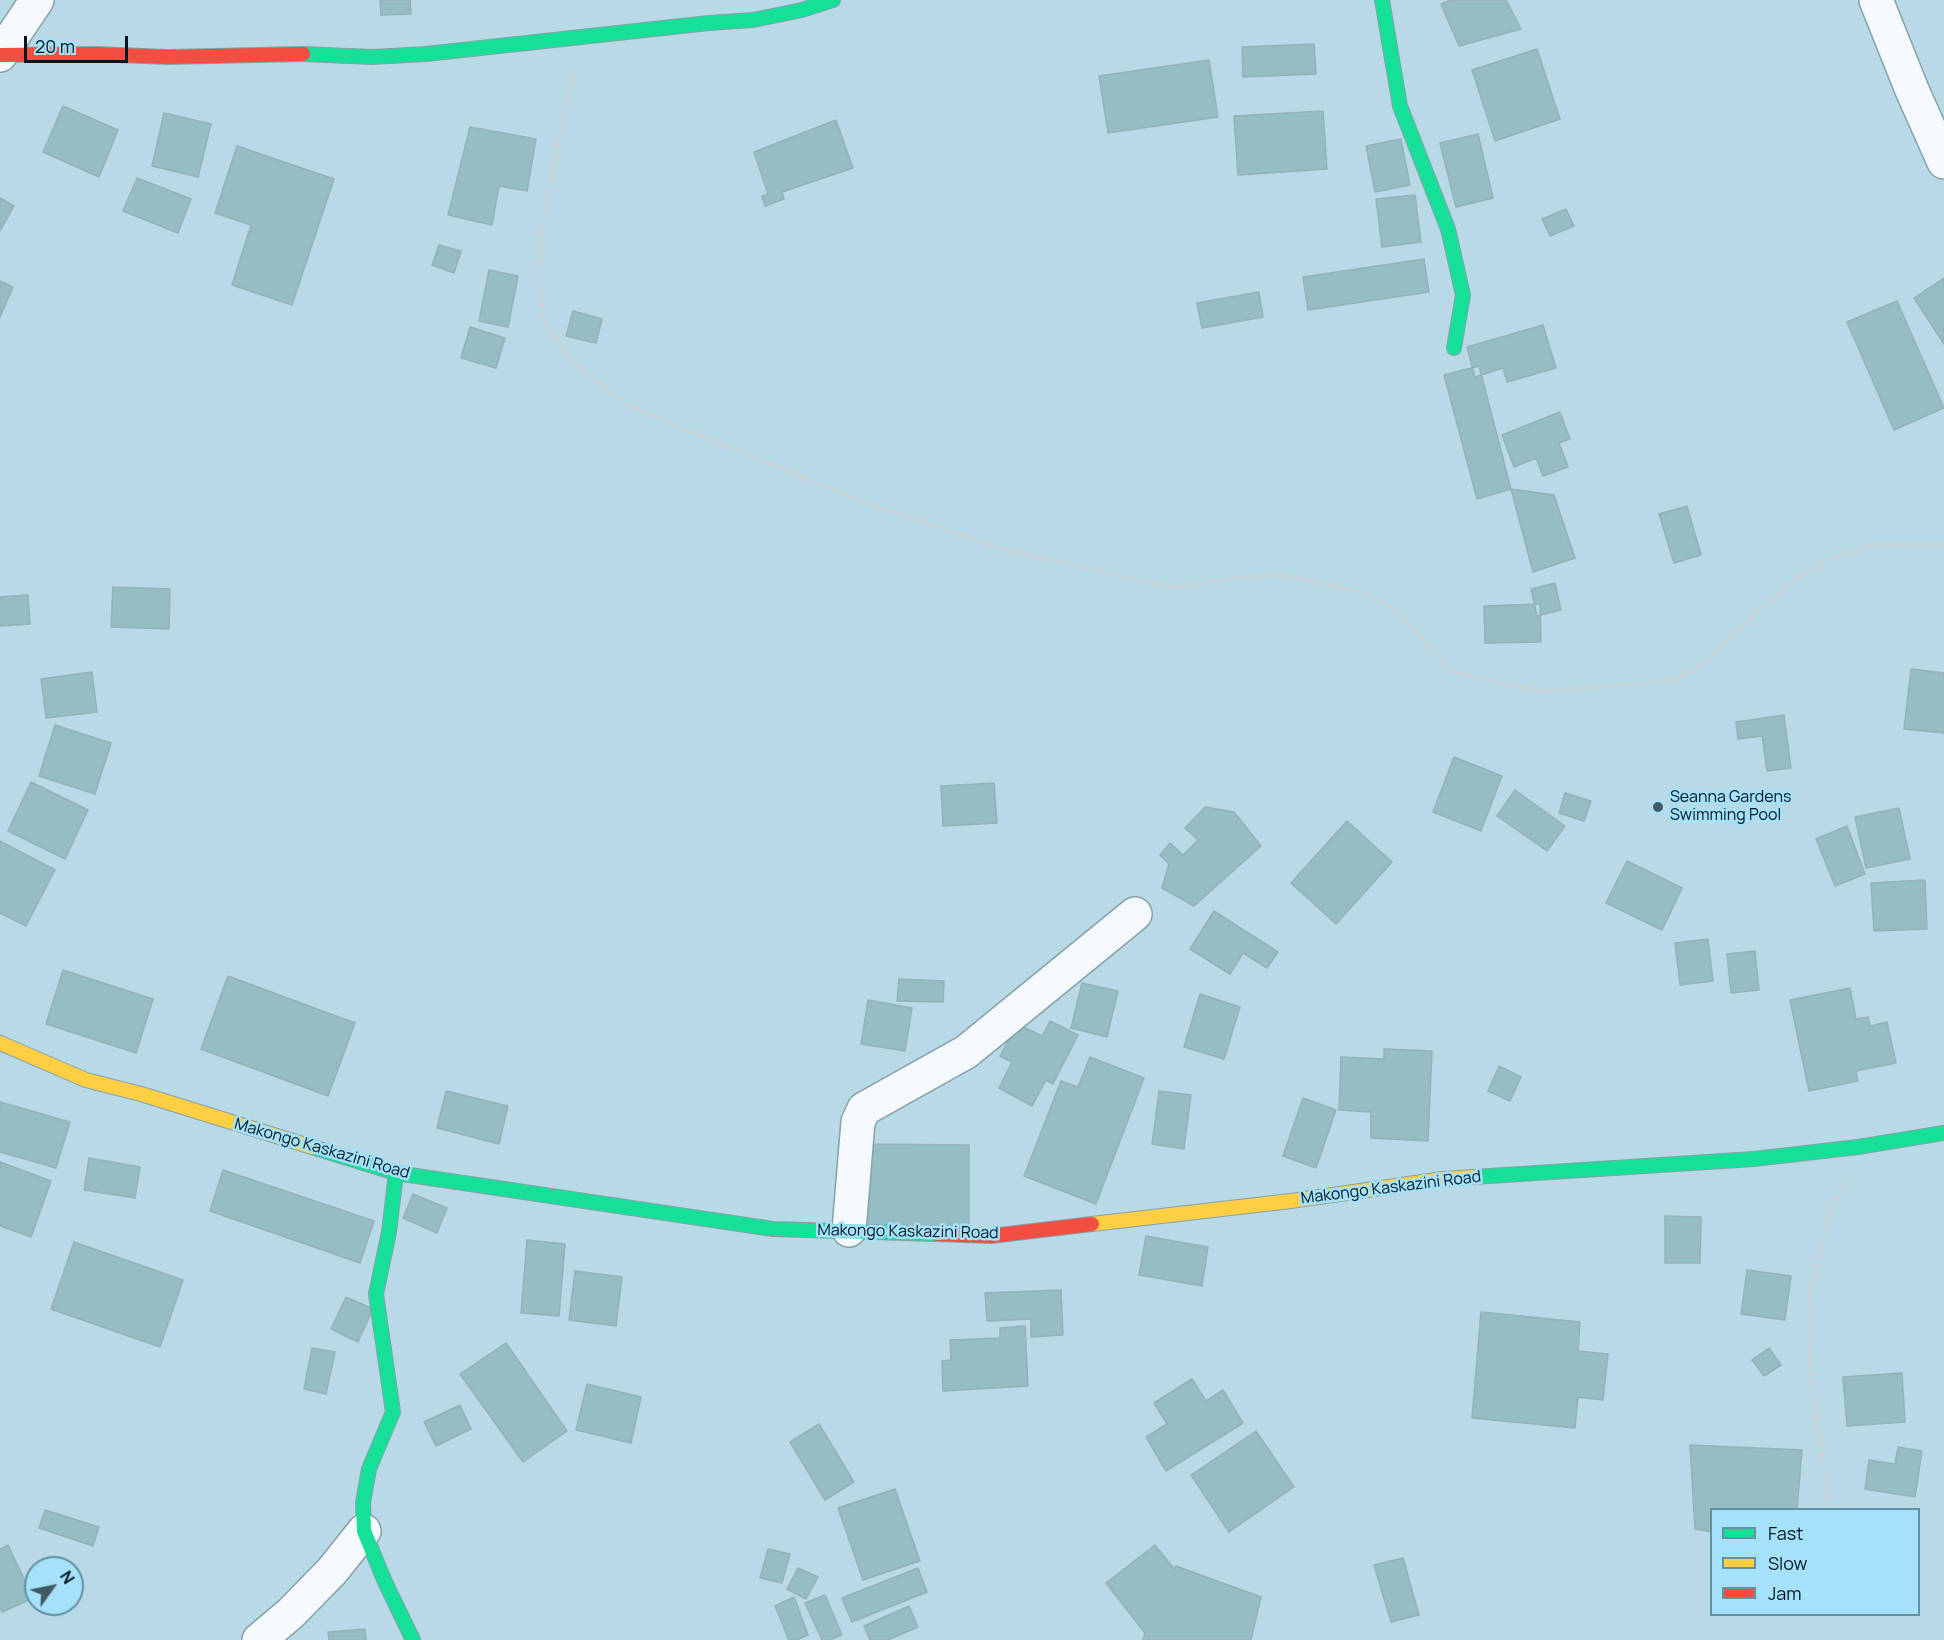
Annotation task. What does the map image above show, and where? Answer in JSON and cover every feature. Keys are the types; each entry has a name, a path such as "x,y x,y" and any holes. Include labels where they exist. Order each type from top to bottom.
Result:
{"street":[{"path":"0,55 37,0"},
{"path":"0,55 95,54 168,57 302,54 372,57 426,54 753,20 802,10 833,0"},
{"path":"1382,0 1400,106 1448,229 1463,295 1454,348"},
{"path":"1876,0 1944,162"},
{"path":"849,1230 858,1122 864,1108 966,1052 1135,914"},
{"name":"Makongo Kaskazini Road","path":"0,1043 86,1080 187,1108 396,1173 773,1229 991,1236 1291,1201 1443,1179 1754,1159 1944,1133"},
{"path":"396,1173 389,1232 376,1294 393,1412 369,1469 363,1503 364,1531 413,1640"},
{"path":"259,1640 291,1612 332,1570 364,1531"}],"path":[{"path":"585,37 569,90 541,236 538,279 545,324 576,366 632,407 864,502 1003,549 1175,588 1233,578 1282,575 1365,593 1394,609 1449,671 1538,691 1581,690 1675,680 1707,661 1787,585 1832,558 1874,545 1944,545"},
{"path":"1830,1508 1810,1371 1809,1296 1830,1212 1870,1144"}],"building":[{"path":"380,0 410,0 411,14 381,15"},
{"path":"1451,0 1506,0 1521,29 1459,46 1441,4"},
{"path":"1314,44 1316,74 1243,77 1242,47"},
{"path":"1537,49 1560,119 1495,141 1472,70"},
{"path":"1209,60 1218,117 1108,133 1099,76"},
{"path":"63,106 118,130 99,177 43,152"},
{"path":"1323,111 1327,169 1238,175 1234,116"},
{"path":"164,113 211,124 198,177 152,166"},
{"path":"836,120 853,168 782,192 784,199 765,206 762,196 768,194 754,152"},
{"path":"470,127 536,139 527,191 499,186 492,225 448,215"},
{"path":"1478,134 1493,198 1456,207 1440,143"},
{"path":"1401,139 1410,185 1375,192 1366,146"},
{"path":"237,146 334,179 292,305 232,285 251,225 215,213"},
{"path":"137,178 191,199 178,233 123,211"},
{"path":"1415,195 1421,242 1382,247 1376,199"},
{"path":"0,198 14,206 0,231"},
{"path":"1566,209 1574,226 1550,236 1542,219"},
{"path":"439,245 461,251 454,273 432,265"},
{"path":"1424,259 1429,292 1308,310 1303,277"},
{"path":"489,270 518,276 508,327 479,321"},
{"path":"1944,278 1944,344 1914,298"},
{"path":"0,281 13,287 0,317"},
{"path":"1259,292 1263,317 1202,328 1197,303"},
{"path":"1897,301 1944,408 1894,430 1847,322"},
{"path":"573,311 602,319 596,343 566,336"},
{"path":"1543,325 1556,368 1507,382 1503,368 1475,377 1467,347"},
{"path":"470,327 505,338 496,368 461,358"},
{"path":"1479,366 1511,489 1477,499 1444,375"},
{"path":"1560,412 1570,439 1559,443 1568,467 1543,476 1536,458 1514,467 1502,435"},
{"path":"1511,489 1554,495 1575,558 1533,572"},
{"path":"1687,506 1701,555 1674,563 1659,514"},
{"path":"1555,583 1561,610 1537,616 1531,589"},
{"path":"113,587 170,589 169,629 111,627"},
{"path":"28,595 30,624 0,626 0,597"},
{"path":"1540,604 1541,642 1485,643 1484,606"},
{"path":"1911,669 1944,673 1944,733 1904,729"},
{"path":"92,672 97,712 46,718 41,679"},
{"path":"1784,715 1791,768 1767,771 1762,736 1738,739 1736,722"},
{"path":"55,725 111,743 95,794 39,776"},
{"path":"1454,757 1502,776 1481,831 1433,812"},
{"path":"31,782 88,810 65,859 8,831"},
{"path":"994,783 997,823 943,826 941,786"},
{"path":"1515,790 1565,826 1547,851 1497,816"},
{"path":"1565,793 1591,801 1584,821 1559,813"},
{"path":"1205,807 1234,812 1261,846 1194,906 1162,888 1169,864 1160,855 1170,843 1183,855 1198,840 1185,828"},
{"path":"1899,808 1910,859 1866,868 1855,817"},
{"path":"1347,821 1392,862 1336,924 1291,883"},
{"path":"1847,826 1865,874 1835,886 1816,839"},
{"path":"0,841 55,870 26,926 0,913"},
{"path":"1627,861 1682,888 1662,930 1606,903"},
{"path":"1925,880 1927,929 1874,931 1871,883"},
{"path":"1214,911 1278,952 1267,968 1243,953 1230,974 1190,949"},
{"path":"1708,939 1713,981 1680,985 1675,943"},
{"path":"1755,951 1759,990 1731,993 1727,954"},
{"path":"63,970 153,999 136,1053 46,1024"},
{"path":"228,976 355,1023 328,1096 201,1049"},
{"path":"899,979 944,981 943,1002 897,1001"},
{"path":"1082,983 1118,991 1107,1037 1071,1028"},
{"path":"1850,988 1856,1019 1868,1017 1870,1026 1887,1022 1896,1063 1856,1071 1858,1081 1809,1091 1790,1000"},
{"path":"1200,994 1240,1007 1224,1059 1184,1047"},
{"path":"868,1000 912,1008 905,1051 861,1044"},
{"path":"1050,1021 1078,1035 1053,1084 1046,1080 1032,1106 999,1088 1012,1062 1000,1056 1017,1024 1042,1036"},
{"path":"1384,1049 1432,1051 1428,1141 1371,1138 1371,1112 1339,1110 1341,1057 1384,1059"},
{"path":"1090,1057 1144,1078 1096,1204 1024,1176 1061,1081 1078,1087"},
{"path":"1499,1066 1521,1077 1510,1101 1488,1091"},
{"path":"446,1091 508,1106 499,1144 437,1128"},
{"path":"1159,1091 1191,1095 1184,1149 1152,1144"},
{"path":"1303,1098 1336,1110 1316,1168 1283,1156"},
{"path":"0,1102 70,1122 56,1168 0,1152"},
{"path":"865,1144 969,1145 969,1229 864,1228"},
{"path":"89,1158 140,1167 135,1198 84,1190"},
{"path":"0,1162 51,1181 31,1237 0,1226"},
{"path":"223,1170 374,1221 360,1263 210,1211"},
{"path":"413,1194 447,1208 437,1233 403,1218"},
{"path":"1665,1216 1701,1217 1700,1263 1665,1263"},
{"path":"1146,1236 1208,1247 1202,1286 1139,1275"},
{"path":"527,1240 565,1244 559,1316 521,1313"},
{"path":"74,1242 183,1280 160,1347 51,1309"},
{"path":"1747,1270 1791,1276 1785,1320 1741,1314"},
{"path":"575,1271 622,1277 616,1326 569,1320"},
{"path":"1061,1290 1063,1335 1031,1337 1031,1319 987,1321 985,1293"},
{"path":"346,1297 373,1309 358,1342 331,1329"},
{"path":"1481,1312 1580,1322 1578,1351 1608,1354 1603,1400 1578,1397 1575,1428 1472,1418"},
{"path":"1025,1326 1028,1386 943,1391 942,1361 951,1360 950,1340 1000,1338 1000,1328"},
{"path":"506,1343 567,1431 523,1462 460,1374"},
{"path":"312,1348 335,1352 326,1394 304,1389"},
{"path":"1769,1348 1781,1365 1764,1376 1752,1360"},
{"path":"1902,1373 1905,1422 1847,1426 1843,1377"},
{"path":"1192,1379 1206,1401 1223,1390 1243,1423 1166,1471 1146,1437 1167,1424 1154,1403"},
{"path":"587,1384 641,1397 631,1443 576,1430"},
{"path":"460,1405 471,1429 436,1446 424,1422"},
{"path":"819,1424 854,1482 825,1500 790,1442"},
{"path":"1256,1431 1294,1487 1229,1532 1191,1475"},
{"path":"1690,1445 1802,1450 1797,1508 1710,1508 1710,1532 1695,1529"},
{"path":"1898,1447 1922,1451 1915,1497 1865,1489 1869,1460 1895,1464"},
{"path":"895,1489 920,1561 863,1580 838,1508"},
{"path":"45,1510 99,1527 93,1546 39,1528"},
{"path":"8,1545 24,1579 24,1602 2,1612 0,1607 0,1549"},
{"path":"1155,1545 1175,1570 1176,1566 1261,1597 1251,1640 1143,1640 1145,1633 1106,1583"},
{"path":"768,1549 790,1554 782,1583 760,1578"},
{"path":"1403,1558 1419,1615 1391,1622 1374,1565"},
{"path":"798,1568 818,1577 806,1599 787,1589"},
{"path":"918,1568 927,1592 852,1622 842,1598"},
{"path":"825,1595 842,1635 830,1640 822,1640 805,1603"},
{"path":"794,1597 808,1635 797,1640 789,1640 775,1606"},
{"path":"909,1606 918,1627 888,1640 870,1640 864,1626"},
{"path":"365,1629 366,1640 329,1640 328,1632"}],"traffic: fast":[{"path":"303,54 372,57 426,54 753,20 802,10 833,0"},
{"path":"1382,0 1400,106 1448,229 1463,295 1454,348"},
{"path":"1474,1177 1754,1159 1858,1147 1944,1133"},
{"path":"312,1147 396,1173 773,1229 937,1234"},
{"path":"396,1173 389,1232 376,1294 393,1412 369,1469 363,1503 364,1531 413,1640"}],"traffic: slow":[{"path":"0,1043 86,1080 141,1094 312,1147"},
{"path":"1092,1224 1291,1201 1443,1179 1474,1177"}],"traffic: jam":[{"path":"0,55 95,54 168,57 303,54"},
{"path":"937,1234 991,1236 1092,1224"}],"place":[{"name":"Seanna Gardens Swimming Pool","path":"1658,807"}]}
